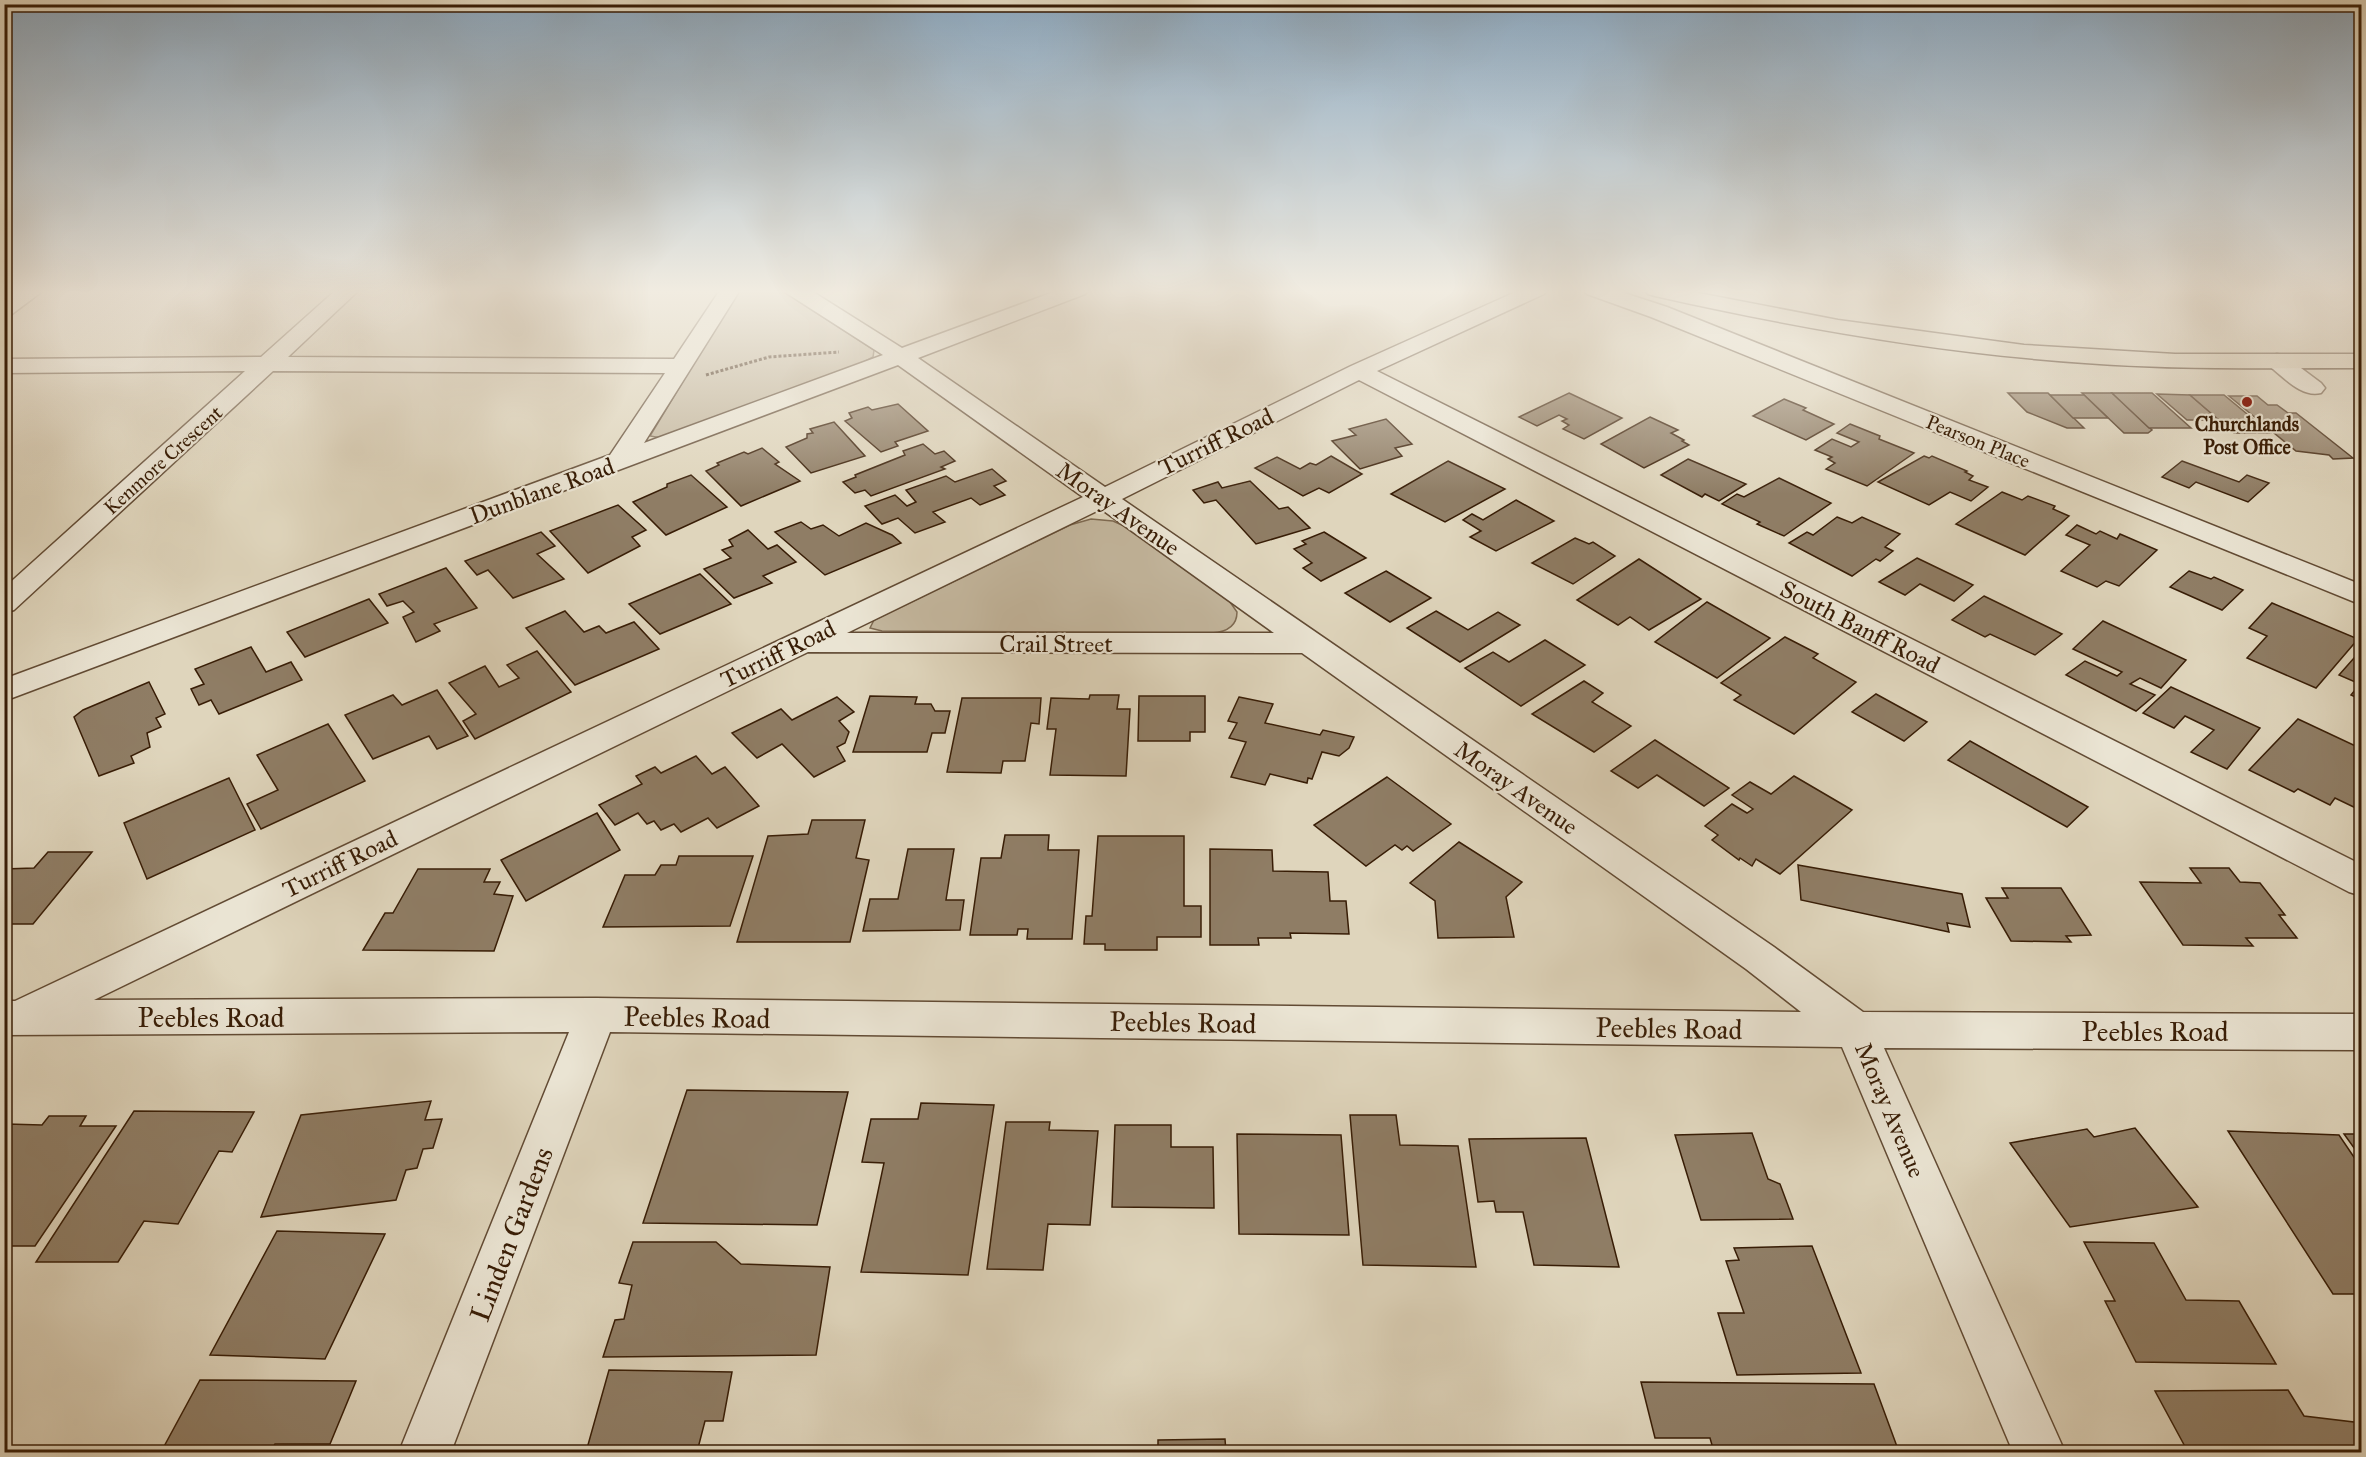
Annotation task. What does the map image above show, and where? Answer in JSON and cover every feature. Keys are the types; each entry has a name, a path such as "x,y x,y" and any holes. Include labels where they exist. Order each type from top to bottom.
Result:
{"main road":[{"path":"2124,358 2361,361"},
{"path":"2269,358 2277,361"}],"street":[{"name":"Kenmore Crescent","path":"4,604 273,358"},
{"path":"619,462 687,358"},
{"name":"Dunblane Road","path":"4,691 619,462 872,358"},
{"name":"Moray Avenue","path":"902,358 1760,958 1855,1030 2039,1452"},
{"name":"Turriff Road","path":"12,1018 802,643 1388,358"},
{"name":"Pearson Place","path":"1773,358 2361,596"},
{"path":"2277,361 2313,388"},
{"path":"4,366 268,363 678,372"},
{"name":"South Banff Road","path":"1359,371 2361,882"},
{"name":"Crail Street","path":"802,643 1309,644"},
{"name":"Peebles Road","path":"12,1018 596,1016 1855,1030 2361,1032"},
{"name":"Linden Gardens","path":"425,1452 596,1016"}],"path":[{"path":"678,372 712,374 766,358"}],"shaded area":[{"path":"697,358 871,358 662,438 650,436"},
{"path":"1091,519 1113,521 1124,526 1230,602 1237,612 1233,625 1226,630 1212,633 882,631 870,628 874,620 1070,525"}],"building":[{"path":"1569,393 1622,418 1584,439 1563,429 1569,425 1562,421 1567,419 1559,415 1537,426 1519,417"},
{"path":"2008,393 2048,393 2084,428 2067,428 2027,412"},
{"path":"2082,393 2112,393 2152,430 2148,433 2124,433"},
{"path":"2112,393 2152,393 2191,428 2149,428"},
{"path":"2157,394 2190,395 2219,420 2187,420"},
{"path":"2050,395 2084,395 2108,418 2073,418"},
{"path":"2190,395 2224,395 2270,433 2234,433"},
{"path":"2229,396 2257,396 2268,405 2277,405 2288,413 2296,413 2353,458 2333,459 2329,455 2296,451"},
{"path":"1784,399 1834,424 1806,440 1753,416"},
{"path":"898,404 928,431 895,442 898,446 881,452 845,421 852,418 849,413 868,407 872,410"},
{"path":"1650,417 1678,430 1671,433 1689,445 1644,468 1601,444"},
{"path":"1386,419 1412,444 1395,448 1402,456 1360,469 1332,441 1356,435 1349,429"},
{"path":"834,422 865,456 811,473 786,447 807,438 807,434 813,433 810,429"},
{"path":"1850,424 1914,453 1867,486 1826,469 1835,463 1828,459 1832,457 1815,450 1832,439 1851,447 1859,442 1837,433"},
{"path":"923,444 935,454 944,451 955,461 941,467 945,469 871,496 865,490 855,493 843,482 905,455 903,451"},
{"path":"762,448 779,462 775,464 800,481 741,506 706,471 719,465 717,463 744,452 748,454"},
{"path":"1331,456 1362,474 1329,493 1319,488 1303,496 1255,468 1277,457 1300,469 1310,463 1316,465"},
{"path":"1924,456 1929,458 1932,456 1967,471 1965,472 1973,476 1969,480 1988,487 1971,501 1950,492 1929,505 1878,482"},
{"path":"1688,459 1746,484 1719,501 1705,494 1702,497 1661,475"},
{"path":"1448,461 1505,489 1445,522 1391,494"},
{"path":"2182,461 2239,482 2247,475 2269,483 2248,502 2196,482 2189,488 2162,477"},
{"path":"992,469 1006,481 994,486 1005,495 980,505 971,498 933,512 945,522 915,533 898,518 882,524 865,506 895,495 907,506 916,502 906,490 946,476 955,482"},
{"path":"691,475 727,507 666,535 633,502 667,487 667,484"},
{"path":"1779,478 1831,503 1784,536 1722,504 1737,494 1744,497"},
{"path":"1250,481 1279,509 1288,507 1310,528 1256,544 1216,500 1204,503 1193,490 1218,482 1222,488"},
{"path":"2002,492 2022,500 2028,496 2055,506 2053,509 2069,516 2025,555 1956,524"},
{"path":"1516,500 1554,521 1496,551 1470,537 1481,531 1463,520 1472,514 1483,520"},
{"path":"618,505 646,530 632,537 640,546 588,573 550,531"},
{"path":"1837,517 1852,523 1862,517 1900,534 1885,547 1893,551 1880,561 1876,559 1852,576 1789,543 1807,532 1813,535"},
{"path":"801,522 811,529 823,525 839,536 866,523 892,535 901,543 825,575 775,532"},
{"path":"2077,525 2096,534 2100,531 2117,539 2120,534 2157,550 2119,586 2106,581 2097,587 2061,571 2090,545 2066,535"},
{"path":"748,530 768,549 777,545 796,562 763,576 772,583 734,598 704,569 731,558 722,550 733,546 729,540"},
{"path":"541,532 555,546 537,554 564,579 513,598 488,570 477,575 465,561"},
{"path":"1324,532 1366,558 1321,581 1303,568 1312,563 1294,549 1306,544 1302,541"},
{"path":"1575,538 1589,544 1593,542 1615,556 1573,584 1532,563"},
{"path":"1917,558 1973,585 1954,601 1920,584 1905,595 1879,582"},
{"path":"1639,559 1701,599 1649,630 1630,617 1618,625 1577,600"},
{"path":"446,568 477,608 434,624 440,631 416,642 403,617 414,612 403,601 387,606 379,594"},
{"path":"1386,571 1431,598 1390,622 1345,593"},
{"path":"2189,571 2211,579 2214,577 2243,590 2222,610 2170,587"},
{"path":"700,574 731,604 660,634 629,604"},
{"path":"1984,596 2062,634 2035,655 1990,634 1985,637 1952,620"},
{"path":"369,599 388,623 305,657 287,632"},
{"path":"1707,602 1770,638 1717,678 1655,642"},
{"path":"2272,603 2358,639 2316,688 2247,658 2267,636 2249,628"},
{"path":"565,611 584,632 599,626 606,633 634,622 659,649 575,685 526,628"},
{"path":"1436,611 1468,630 1498,612 1520,625 1460,662 1407,628"},
{"path":"2103,621 2186,660 2161,688 2140,678 2130,684 2155,695 2136,711 2066,675 2085,661 2117,676 2122,672 2073,649"},
{"path":"1785,637 1818,654 1813,658 1856,682 1794,734 1734,700 1741,695 1721,683"},
{"path":"1545,640 1585,665 1521,706 1465,668 1493,652 1509,662"},
{"path":"251,647 266,672 291,662 302,680 219,714 211,700 199,705 191,689 204,684 195,669"},
{"path":"2362,649 2362,700 2351,695 2360,684 2339,675"},
{"path":"537,651 571,692 475,739 463,721 476,714 449,683 485,666 499,687 519,678 507,665"},
{"path":"1584,681 1603,693 1592,702 1631,726 1594,752 1532,714"},
{"path":"149,682 165,714 156,718 161,727 147,733 150,747 131,756 134,763 99,776 74,717 83,710"},
{"path":"2171,687 2260,728 2227,769 2191,752 2214,730 2185,716 2174,728 2143,713"},
{"path":"437,690 468,736 437,749 429,736 373,759 345,715 393,695 402,705"},
{"path":"1876,694 1927,722 1904,741 1852,712"},
{"path":"1090,695 1119,695 1117,709 1130,709 1126,776 1050,775 1056,729 1047,729 1051,698 1089,699"},
{"path":"870,696 917,697 915,704 931,704 935,711 950,711 945,733 932,733 927,752 853,752"},
{"path":"1139,696 1205,696 1205,732 1190,732 1190,741 1138,741"},
{"path":"837,697 854,712 839,721 849,732 845,743 837,747 845,761 814,777 782,744 757,758 732,733 781,709 792,720"},
{"path":"1239,697 1273,704 1265,723 1320,735 1323,730 1354,737 1349,748 1339,756 1322,752 1312,779 1308,778 1307,783 1270,774 1265,785 1231,777 1246,742 1229,738 1237,723 1228,721"},
{"path":"962,698 1041,698 1039,724 1031,723 1025,761 1003,761 1001,773 947,772"},
{"path":"2298,719 2362,749 2362,811 2335,798 2330,805 2298,789 2294,792 2249,770"},
{"path":"328,724 365,781 261,829 247,804 278,790 257,755"},
{"path":"1655,740 1729,788 1704,806 1657,775 1638,788 1611,771"},
{"path":"1970,741 2088,807 2067,827 1948,760"},
{"path":"696,756 712,774 725,767 759,806 717,828 708,818 681,832 674,824 661,830 654,821 647,824 638,813 615,825 599,805 642,784 636,776 655,767 661,773"},
{"path":"1794,776 1852,810 1780,874 1756,859 1752,866 1740,858 1739,860 1712,840 1718,835 1705,826 1732,804 1747,813 1753,809 1732,795 1750,782 1771,794"},
{"path":"1387,777 1451,824 1413,851 1407,846 1402,850 1395,845 1366,866 1314,825"},
{"path":"229,778 255,830 147,879 124,823"},
{"path":"597,813 620,850 526,901 501,860"},
{"path":"812,820 865,820 856,858 869,860 850,942 737,942 768,836 808,834"},
{"path":"1005,835 1049,835 1048,850 1079,850 1072,939 1027,939 1028,929 1018,929 1017,935 970,935 981,858 1001,858"},
{"path":"1098,836 1184,836 1184,906 1201,906 1201,937 1157,937 1157,950 1105,950 1105,944 1084,944 1086,916 1092,916"},
{"path":"1459,842 1522,882 1506,897 1514,937 1438,938 1435,901 1410,883"},
{"path":"908,849 954,849 946,900 964,900 960,930 863,931 870,899 898,899"},
{"path":"1210,849 1272,850 1273,871 1328,872 1330,901 1346,901 1349,934 1290,933 1291,938 1258,938 1259,945 1210,945"},
{"path":"48,852 92,852 33,924 4,924 4,869 34,868"},
{"path":"679,856 753,856 730,926 603,927 625,875 655,875 661,865 676,865"},
{"path":"1798,865 1962,894 1970,927 1947,923 1949,932 1801,900"},
{"path":"2190,868 2229,868 2240,882 2260,883 2285,915 2279,915 2297,938 2246,938 2253,946 2183,945 2140,882 2201,883"},
{"path":"418,869 490,869 484,882 500,882 494,894 513,896 494,951 363,950 385,913 393,913"},
{"path":"2002,888 2061,888 2091,935 2066,936 2071,942 2011,941 1986,898 2008,898"},
{"path":"687,1090 848,1092 817,1225 643,1223"},
{"path":"431,1101 425,1120 442,1119 433,1148 423,1149 417,1168 406,1170 396,1200 261,1217 301,1115"},
{"path":"921,1103 994,1105 968,1275 861,1272 884,1163 862,1162 871,1119 918,1119"},
{"path":"134,1111 254,1112 232,1152 219,1151 178,1224 144,1221 118,1262 36,1262"},
{"path":"1350,1115 1396,1115 1400,1145 1458,1146 1476,1267 1363,1265"},
{"path":"49,1116 86,1116 80,1126 116,1126 35,1246 4,1246 4,1128 7,1124 42,1125"},
{"path":"1006,1122 1050,1122 1049,1130 1098,1131 1090,1225 1048,1224 1043,1270 987,1269"},
{"path":"1115,1125 1171,1125 1171,1147 1213,1147 1214,1208 1112,1207"},
{"path":"2135,1128 2198,1207 2070,1227 2010,1143 2087,1129 2094,1137"},
{"path":"2228,1131 2339,1135 2362,1169 2362,1294 2333,1294"},
{"path":"1752,1133 1768,1179 1780,1184 1793,1219 1701,1220 1675,1135"},
{"path":"1237,1134 1341,1135 1349,1235 1239,1234"},
{"path":"2344,1134 2362,1134 2362,1159"},
{"path":"1586,1138 1619,1267 1534,1265 1523,1212 1496,1212 1494,1201 1478,1202 1469,1139"},
{"path":"277,1231 385,1234 325,1359 210,1355"},
{"path":"633,1242 716,1242 741,1264 830,1267 816,1355 603,1357 615,1320 624,1319 632,1285 619,1283"},
{"path":"2084,1242 2154,1243 2186,1300 2239,1301 2276,1364 2136,1362 2105,1301 2115,1301"},
{"path":"1812,1246 1861,1373 1737,1375 1718,1313 1744,1313 1726,1261 1739,1260 1734,1248"},
{"path":"609,1370 732,1372 723,1421 705,1421 697,1452 586,1452"},
{"path":"200,1380 356,1381 330,1444 275,1444 270,1452 161,1452"},
{"path":"1641,1382 1874,1384 1899,1452 1714,1452 1710,1438 1655,1438"},
{"path":"2288,1390 2304,1416 2362,1423 2362,1452 2188,1452 2155,1391"},
{"path":"1225,1439 1226,1452 1158,1452 1158,1440"}],"place":[{"name":"Churchlands Post Office","path":"2247,402"}]}
